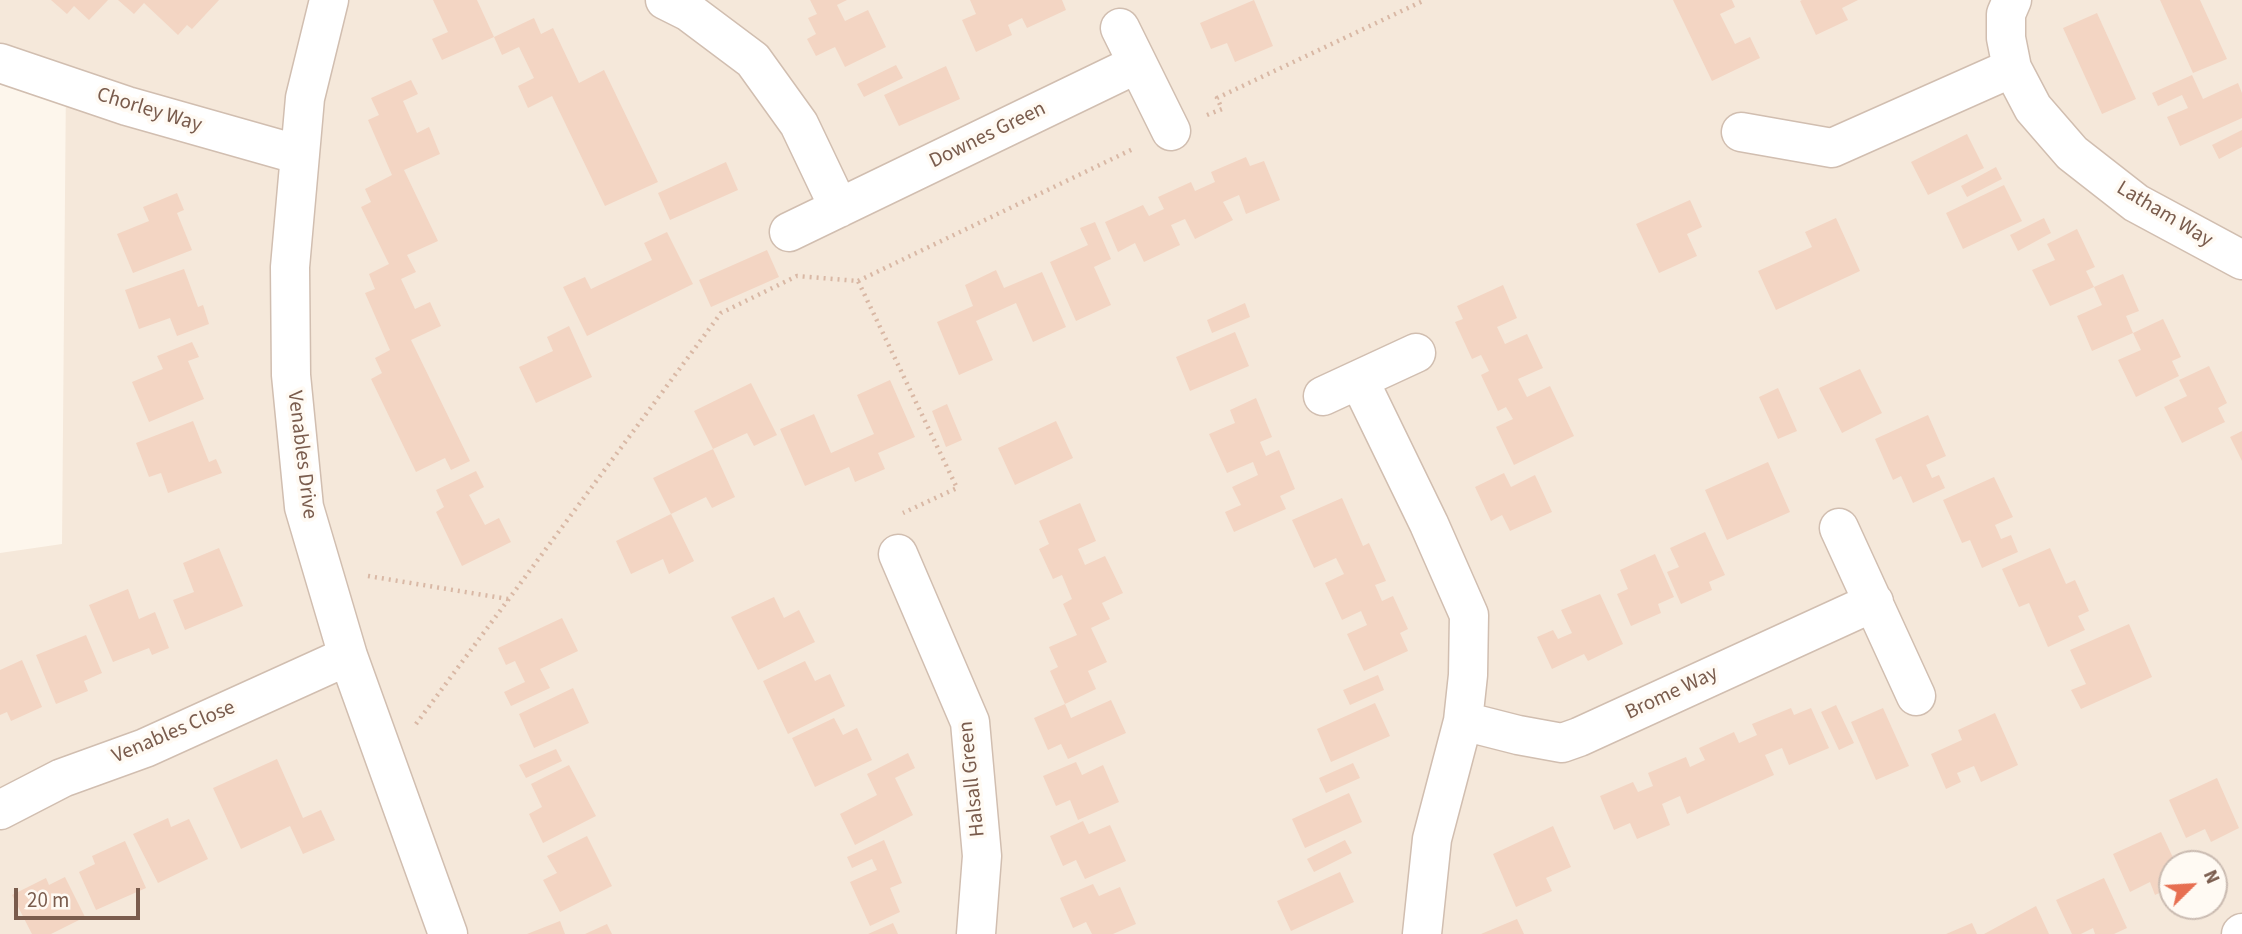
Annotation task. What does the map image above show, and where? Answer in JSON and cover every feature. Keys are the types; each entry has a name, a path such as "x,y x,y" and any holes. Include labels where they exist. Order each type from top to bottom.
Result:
{"street":[{"name":"Venables Drive","path":"329,0 305,98 290,267 291,375 304,507 348,656 448,934"},
{"path":"666,0 689,12 753,60 799,124 839,208"},
{"name":"Latham Way","path":"2012,0 2006,14 2006,38 2012,68 2033,108 2072,153 2136,203 2242,260"},
{"path":"1120,28 1171,131"},
{"name":"Chorley Way","path":"0,63 127,106 300,155"},
{"name":"Downes Green","path":"789,232 1137,64"},
{"path":"1741,132 1832,148 2012,68"},
{"path":"1323,396 1416,353"},
{"path":"1359,380 1429,524 1469,615 1468,675 1463,721 1432,839 1422,934"},
{"path":"1839,528 1916,695"},
{"name":"Halsall Green","path":"898,554 970,722 982,856 976,934"},
{"name":"Brome Way","path":"1463,721 1562,743 1874,602"},
{"name":"Venables Close","path":"0,810 62,778 145,748 348,656"}],"path":[{"path":"387,764 721,313 797,276 858,281 957,488 882,523 898,554"},
{"path":"322,569 508,599"}],"shaded area":[{"path":"0,0 2242,0 2242,934 0,934 0,553 62,544 66,79 0,57"}],"building":[{"path":"51,0 108,0 89,20 74,6 67,14"},
{"path":"118,0 219,0 192,29 187,25 178,35 144,3 134,14"},
{"path":"433,0 477,0 494,37 442,60 432,39 448,32"},
{"path":"810,0 847,0 837,5 845,21 868,10 886,47 845,67 835,47 816,56 807,39 816,34 808,18 817,14"},
{"path":"970,0 1062,0 1066,10 1027,28 1022,18 1008,25 1012,35 976,52 962,20 976,14"},
{"path":"1254,0 1273,46 1235,62 1227,43 1211,49 1200,23"},
{"path":"1673,0 1732,0 1735,7 1720,14 1735,44 1750,37 1760,58 1712,81"},
{"path":"1858,0 1842,8 1848,20 1816,35 1800,1"},
{"path":"2160,0 2200,0 2227,59 2193,73"},
{"path":"2097,13 2136,99 2102,114 2063,28"},
{"path":"534,18 541,34 553,28 579,83 604,70 658,182 605,206 552,96 528,108 518,86 534,78 519,47 502,55 494,37"},
{"path":"896,65 903,78 864,97 857,84"},
{"path":"946,66 960,99 899,126 884,95"},
{"path":"2192,75 2203,99 2238,83 2242,93 2242,118 2180,146 2167,117 2188,108 2182,95 2158,106 2152,93"},
{"path":"411,80 418,94 403,101 417,133 429,127 440,154 404,170 438,241 407,255 416,272 401,279 415,309 430,302 441,326 411,340 470,461 451,470 445,458 416,472 371,379 382,373 375,358 390,350 365,293 375,289 369,274 389,264 361,207 371,202 365,189 392,175 368,120 379,115 371,98"},
{"path":"2242,130 2242,147 2219,159 2212,145"},
{"path":"1967,134 1984,168 1928,195 1911,162"},
{"path":"1246,157 1250,166 1264,161 1280,200 1246,214 1239,195 1223,202 1233,220 1195,239 1185,219 1171,225 1180,245 1144,262 1135,243 1118,252 1105,222 1143,205 1149,216 1164,209 1158,197 1191,182 1195,191 1215,182 1211,172"},
{"path":"726,162 738,190 670,220 658,193"},
{"path":"1996,167 2002,179 1967,197 1961,186"},
{"path":"2004,185 2022,221 1963,249 1946,213"},
{"path":"177,193 184,210 177,213 192,250 133,273 117,234 149,221 143,207"},
{"path":"1690,200 1702,227 1687,234 1697,256 1659,273 1636,224"},
{"path":"1836,218 1860,271 1776,310 1758,271 1812,247 1805,232"},
{"path":"2044,218 2051,233 2018,251 2010,235"},
{"path":"1095,222 1111,259 1094,267 1111,305 1076,321 1050,262 1088,245 1080,228"},
{"path":"2077,229 2095,267 2086,271 2094,287 2050,306 2032,270 2055,260 2047,244"},
{"path":"667,232 693,284 587,336 563,287 585,277 591,289 652,260 644,243"},
{"path":"767,250 779,277 711,307 699,280"},
{"path":"184,269 198,307 203,305 209,324 177,336 170,318 139,329 125,290"},
{"path":"996,270 1004,288 1042,272 1066,327 1033,342 1016,303 976,321 993,360 959,375 937,322 973,306 965,285"},
{"path":"2123,274 2139,311 2126,316 2133,333 2092,351 2077,316 2102,305 2094,287"},
{"path":"1503,285 1517,318 1497,327 1505,344 1527,334 1543,368 1518,379 1527,397 1550,386 1574,436 1514,465 1496,427 1513,419 1506,407 1498,411 1481,375 1489,371 1481,355 1472,359 1455,322 1463,319 1457,306"},
{"path":"1245,303 1250,317 1212,333 1207,320"},
{"path":"2163,319 2181,357 2172,361 2179,376 2136,397 2118,360 2141,350 2133,333"},
{"path":"569,326 592,377 536,403 519,367 553,351 547,337"},
{"path":"1235,332 1249,366 1190,391 1176,357"},
{"path":"192,342 199,357 188,361 204,399 149,422 132,382 163,369 157,356"},
{"path":"2209,366 2227,403 2218,408 2225,422 2182,443 2164,407 2187,396 2179,380"},
{"path":"1860,369 1882,413 1842,433 1819,388"},
{"path":"890,380 915,437 878,453 885,469 855,482 849,467 805,486 780,429 814,414 831,453 874,434 857,395"},
{"path":"751,383 777,435 754,446 747,433 713,449 694,411"},
{"path":"1778,388 1797,431 1778,439 1759,397"},
{"path":"1256,398 1272,437 1260,442 1266,456 1279,450 1295,489 1280,496 1286,509 1234,532 1225,512 1241,505 1232,487 1258,475 1253,462 1227,473 1209,434 1235,423 1230,410"},
{"path":"947,404 962,440 946,447 932,411"},
{"path":"1928,415 1946,456 1926,465 1932,478 1939,475 1945,488 1913,503 1901,476 1893,480 1875,439"},
{"path":"193,421 209,462 216,459 222,473 168,493 161,473 149,477 136,443"},
{"path":"1056,421 1073,458 1015,485 998,448"},
{"path":"2242,431 2242,461 2230,437"},
{"path":"713,449 735,497 712,508 706,497 671,514 653,478"},
{"path":"1768,462 1790,512 1727,540 1705,490"},
{"path":"476,471 484,487 469,495 485,525 499,518 511,542 462,566 436,512 444,507 436,490"},
{"path":"1504,473 1511,487 1535,475 1552,512 1510,531 1502,515 1491,521 1475,487"},
{"path":"1994,477 2013,517 1995,525 2001,539 2011,535 2018,552 1982,568 1970,540 1962,543 1943,500"},
{"path":"1342,498 1363,546 1369,543 1386,581 1375,585 1382,601 1393,596 1408,629 1400,633 1408,651 1364,671 1347,634 1367,625 1361,611 1342,620 1325,583 1344,574 1336,558 1314,568 1292,520"},
{"path":"1080,503 1096,541 1078,549 1085,565 1105,556 1123,593 1102,603 1110,619 1091,628 1107,662 1088,671 1096,689 1065,704 1050,671 1058,667 1049,647 1077,635 1063,604 1072,599 1062,575 1053,579 1039,549 1049,544 1039,521"},
{"path":"671,514 694,561 669,574 663,559 631,574 616,541"},
{"path":"1705,532 1725,575 1709,582 1712,590 1681,604 1667,572 1679,567 1670,548"},
{"path":"219,548 243,606 185,630 173,600 194,592 183,563"},
{"path":"2050,548 2066,584 2075,580 2089,611 2078,616 2085,630 2048,647 2029,603 2019,607 2002,569"},
{"path":"1655,554 1674,597 1658,604 1661,613 1631,626 1617,594 1628,589 1620,570"},
{"path":"128,589 139,619 155,612 169,648 152,655 149,648 113,662 89,605"},
{"path":"1600,594 1623,644 1588,661 1584,654 1552,669 1537,637 1553,630 1558,639 1572,633 1561,610"},
{"path":"774,597 784,618 799,610 815,642 758,670 731,617"},
{"path":"562,618 578,651 540,669 550,688 511,706 504,692 525,682 515,661 506,665 498,648"},
{"path":"2129,624 2152,677 2081,709 2071,690 2086,684 2070,650"},
{"path":"86,635 102,673 84,681 88,691 56,704 36,655"},
{"path":"22,660 42,707 11,721 7,712 0,715 0,670"},
{"path":"805,661 815,681 830,674 845,706 788,734 763,681"},
{"path":"1378,675 1384,690 1350,705 1343,690"},
{"path":"573,688 589,723 534,748 519,714"},
{"path":"1111,700 1126,733 1068,759 1061,744 1048,750 1034,718 1065,704 1071,718"},
{"path":"1375,703 1390,736 1331,762 1317,729"},
{"path":"1836,705 1854,743 1839,750 1821,712"},
{"path":"1791,708 1794,715 1811,708 1829,748 1789,765 1782,748 1765,755 1774,775 1687,814 1680,796 1662,804 1670,825 1637,839 1630,823 1614,830 1600,796 1633,782 1638,792 1653,786 1648,773 1686,757 1690,767 1705,760 1699,748 1734,732 1739,743 1757,735 1752,724"},
{"path":"1883,708 1909,766 1876,780 1851,722"},
{"path":"1995,713 2018,765 1981,782 1974,766 1957,773 1961,782 1946,789 1931,754 1962,740 1958,730"},
{"path":"834,718 843,735 857,728 872,760 815,787 792,738"},
{"path":"556,749 562,761 526,778 519,765"},
{"path":"908,753 915,768 895,778 913,815 855,845 840,814 877,795 867,774"},
{"path":"277,759 303,818 321,810 335,840 303,854 290,826 241,849 213,788"},
{"path":"1076,762 1082,775 1103,765 1119,802 1078,820 1070,800 1056,806 1043,776"},
{"path":"1353,763 1360,778 1326,793 1319,778"},
{"path":"569,765 596,816 543,843 529,814 542,807 531,784"},
{"path":"2217,778 2239,828 2211,842 2205,829 2186,838 2169,800"},
{"path":"1349,793 1362,822 1305,848 1292,819"},
{"path":"168,818 171,827 189,819 208,859 158,883 133,834"},
{"path":"1083,821 1089,834 1110,825 1126,861 1085,879 1076,860 1063,866 1050,836"},
{"path":"1553,826 1571,867 1546,878 1552,891 1516,907 1493,854"},
{"path":"2161,832 2169,850 2158,850 2158,894 2155,895 2150,882 2130,892 2113,854"},
{"path":"587,836 612,886 560,912 543,880 557,873 547,856"},
{"path":"884,840 902,883 890,888 900,912 870,926 850,882 877,870 872,859 852,868 847,857"},
{"path":"1345,840 1352,853 1314,872 1307,859"},
{"path":"125,841 146,888 96,910 79,872 95,864 92,856"},
{"path":"1340,872 1354,902 1291,931 1277,901"},
{"path":"65,877 85,917 51,934 32,934 12,895 46,878 49,885"},
{"path":"2104,878 2127,928 2114,934 2095,934 2093,928 2081,934 2072,934 2056,900"},
{"path":"1093,884 1099,896 1120,887 1136,924 1113,934 1092,934 1086,922 1073,928 1060,898"},
{"path":"2036,906 2049,934 1984,934"},
{"path":"1517,919 1524,934 1481,934"},
{"path":"560,921 565,934 527,934"},
{"path":"893,923 898,934 868,934"},
{"path":"1972,923 1977,934 1946,934"},
{"path":"607,924 612,934 585,934"}]}
